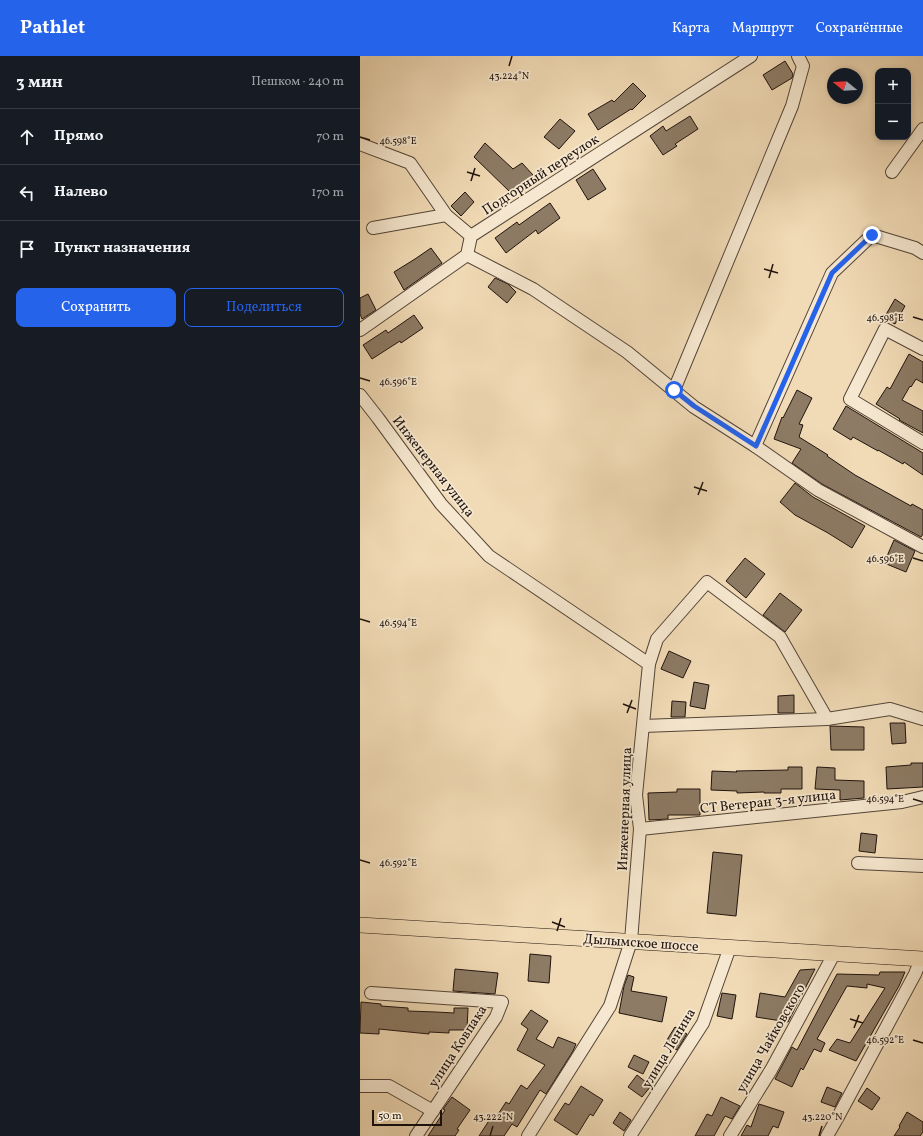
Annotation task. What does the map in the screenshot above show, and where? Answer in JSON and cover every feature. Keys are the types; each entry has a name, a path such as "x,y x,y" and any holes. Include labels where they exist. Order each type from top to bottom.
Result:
{"main road":[{"name":"Дылымское шоссе","path":"360,925 922,959"}],"street":[{"name":"Подгорный переулок","path":"471,236 750,56"},
{"path":"674,390 792,106 804,66 798,56"},
{"path":"892,172 923,129"},
{"path":"360,144 410,163 446,215 471,236 467,255 360,330"},
{"path":"373,228 446,215"},
{"path":"756,446 832,273 872,235 915,248 923,253"},
{"path":"467,255 539,294 627,352 694,406 756,446 818,490 923,547"},
{"path":"923,349 885,329 850,399 923,443"},
{"name":"Инженерная улица","path":"360,395 441,504 489,556 649,664 636,795 640,829 631,941 610,1006 528,1136"},
{"path":"649,664 657,639 707,582 780,637 827,719"},
{"path":"643,726 827,719 890,709 923,719"},
{"name":"СТ Ветеран 3-я улица","path":"640,829 902,802 923,797"},
{"path":"858,863 923,866"},
{"name":"улица Ленина","path":"630,1136 703,1023 730,948"},
{"name":"улица Чайковского","path":"730,1136 771,1070 834,954"},
{"path":"827,1136 922,959"},
{"name":"улица Ковпака","path":"371,993 502,1002 496,1017 416,1136"},
{"path":"360,1086 389,1086 433,1111"}],"building":[{"path":"785,61 793,74 792,78 772,90 763,75"},
{"path":"633,83 646,96 632,110 631,109 598,130 588,114 612,100 614,102"},
{"path":"690,116 698,129 675,144 677,146 663,155 650,136 663,126 666,131"},
{"path":"560,119 575,131 559,149 544,137"},
{"path":"485,143 513,169 522,163 533,175 511,193 474,157"},
{"path":"593,169 606,189 588,200 576,180"},
{"path":"465,192 474,202 461,216 451,206"},
{"path":"550,203 560,218 538,234 536,230 506,253 495,238 517,222 519,225"},
{"path":"431,248 442,263 404,290 394,272"},
{"path":"495,278 508,284 516,292 507,303 488,287"},
{"path":"368,294 376,310 362,319 360,314 360,298"},
{"path":"895,299 905,306 895,324 884,318"},
{"path":"414,315 423,328 401,343 400,341 372,359 363,345 386,330 388,333"},
{"path":"909,354 923,362 923,383 916,379 902,400 923,411 923,433 899,420 900,419 876,404 887,387 890,389"},
{"path":"797,390 812,398 799,424 803,425 799,437 828,455 827,456 855,475 911,506 912,504 923,510 923,534 921,537 822,484 792,463 801,449 774,439 782,417 783,418"},
{"path":"846,406 923,453 923,475 904,462 903,464 853,437 851,440 833,429"},
{"path":"795,483 813,497 865,526 852,548 795,515 780,502"},
{"path":"894,540 915,551 906,572 884,563"},
{"path":"745,558 765,574 746,598 726,581"},
{"path":"780,593 802,610 785,632 763,615"},
{"path":"669,651 691,661 683,678 661,669"},
{"path":"694,682 709,685 705,709 690,706"},
{"path":"794,695 794,713 778,713 778,696"},
{"path":"672,701 686,702 685,717 671,717"},
{"path":"890,723 905,723 906,743 892,744"},
{"path":"830,726 864,727 864,750 831,750"},
{"path":"911,763 923,763 923,787 887,789 886,767 911,765"},
{"path":"788,767 802,767 802,789 781,789 781,793 737,793 737,791 711,790 712,771 737,772 736,771 788,770"},
{"path":"817,767 835,768 835,780 864,781 864,798 840,800 840,790 815,789"},
{"path":"677,789 700,789 700,815 668,815 668,819 649,820 648,793 677,792"},
{"path":"861,833 877,835 875,853 859,851"},
{"path":"713,852 742,855 736,916 707,913"},
{"path":"530,954 551,956 549,983 528,981"},
{"path":"455,969 498,973 495,994 453,991"},
{"path":"815,969 788,1022 756,1017 760,993 785,997 800,970"},
{"path":"880,972 905,972 899,986 856,1061 829,1050 837,1039 850,1043 885,988 867,984 867,988 847,986 817,1039 825,1043 821,1052 814,1049 803,1070 801,1068 792,1087 775,1079 792,1047 797,1050 837,974 879,975"},
{"path":"628,975 634,977 631,991 667,997 662,1022 619,1013 624,986"},
{"path":"722,993 736,995 732,1019 717,1016"},
{"path":"361,1002 381,1004 381,1006 408,1008 408,1011 454,1013 454,1008 468,1008 467,1030 449,1030 449,1033 429,1032 429,1034 379,1029 379,1034 360,1033"},
{"path":"531,1010 548,1021 536,1039 553,1048 558,1037 576,1044 546,1094 540,1090 517,1127 512,1124 504,1136 479,1136 490,1119 493,1122 506,1102 509,1104 521,1085 527,1089 545,1065 517,1050 528,1029 521,1024"},
{"path":"675,1027 687,1034 677,1050 665,1043"},
{"path":"634,1055 649,1062 643,1074 628,1067"},
{"path":"637,1075 651,1086 642,1097 628,1087"},
{"path":"581,1086 603,1100 593,1116 590,1114 577,1135 554,1120 565,1103 569,1105"},
{"path":"827,1087 842,1093 835,1107 821,1102"},
{"path":"867,1088 880,1098 872,1110 858,1101"},
{"path":"452,1097 470,1110 457,1129 459,1130 455,1136 428,1136 445,1110 443,1109"},
{"path":"721,1097 740,1106 732,1119 725,1116 714,1136 695,1136 707,1114 712,1116"},
{"path":"759,1104 784,1112 778,1128 773,1126 768,1136 741,1136 747,1125 751,1127"},
{"path":"620,1112 631,1120 624,1131 613,1123"},
{"path":"907,1112 923,1122 923,1132 920,1136 894,1136 900,1127 899,1126"}],"route":[{"path":"674,390 694,406 756,446 832,273 872,235"}]}
